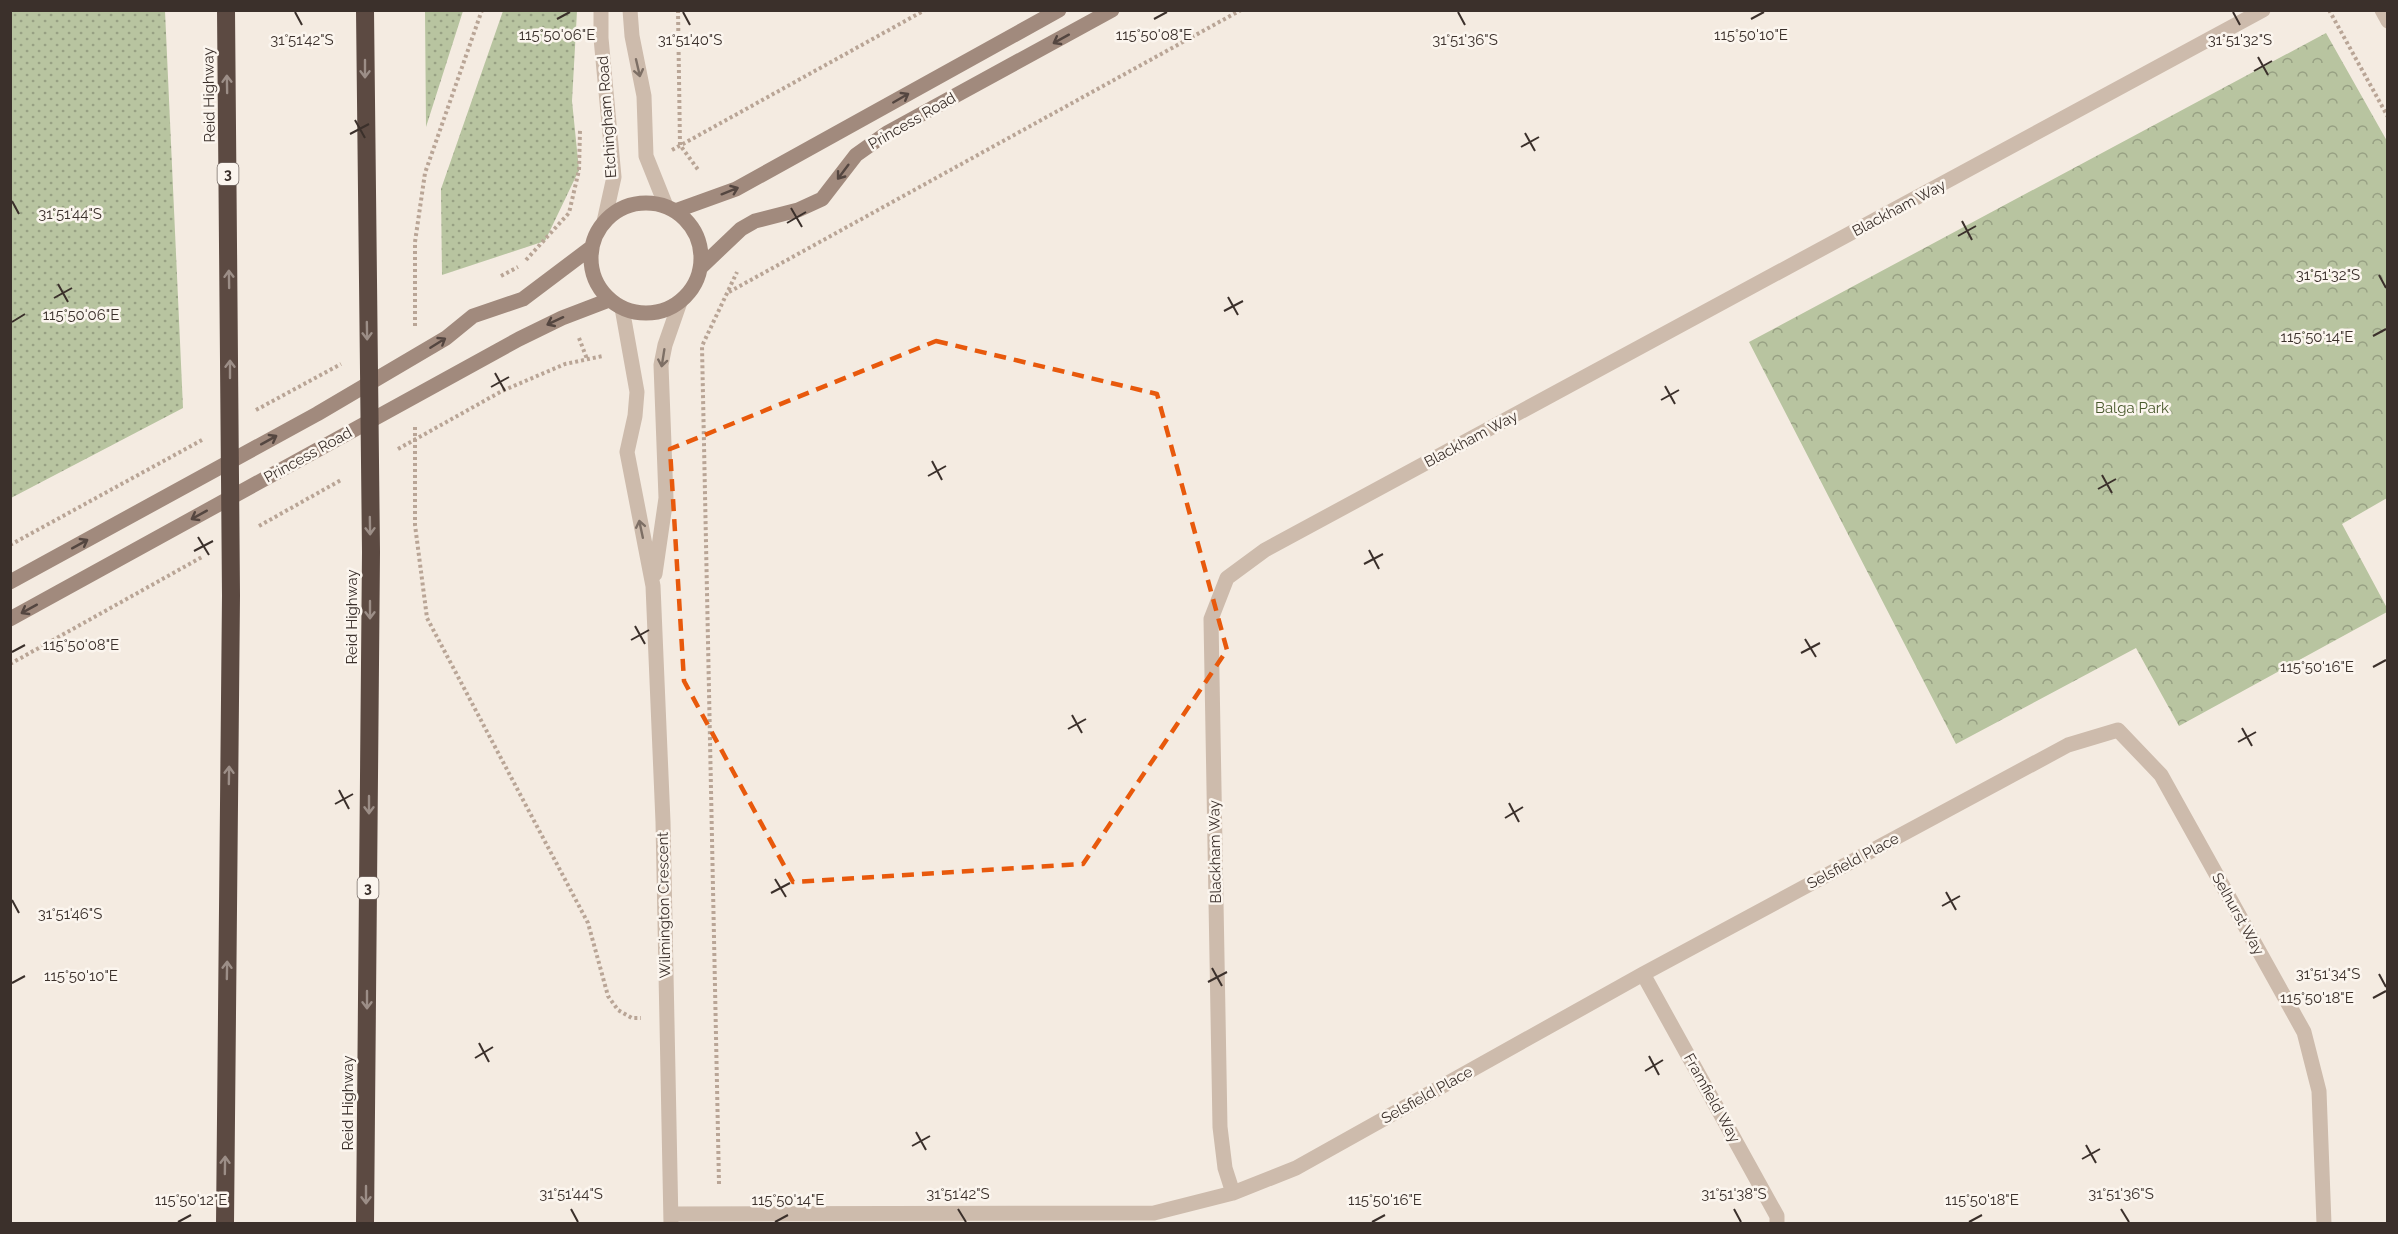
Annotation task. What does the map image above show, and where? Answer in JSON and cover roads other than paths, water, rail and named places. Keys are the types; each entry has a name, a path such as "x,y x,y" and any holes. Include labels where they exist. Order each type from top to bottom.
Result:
{"highway":[{"name":"Reid Highway","path":"225,1224 231,595 226,10"},
{"name":"Reid Highway","path":"365,10 370,552 365,1224"}],"main road":[{"name":"Princess Road","path":"670,209 736,189 1059,10"},
{"name":"Princess Road","path":"700,268 741,229 822,200 856,154 887,134 1113,10"},
{"path":"639,203 670,209 691,226 701,257 700,268 689,293 669,309 645,314 616,304 600,289 593,276 592,247 596,233 604,222 614,212 639,203"},
{"path":"10,582 317,414 446,338 473,316 524,299 592,247"},
{"name":"Princess Road","path":"10,619 519,339 562,318 616,304"}],"street":[{"name":"Etchingham Road","path":"601,10 601,38 614,177 604,222"},
{"path":"630,10 632,36 644,96 646,156 670,209"},
{"name":"Blackham Way","path":"1233,1192 1226,1167 1220,1127 1211,619 1227,578 1265,550 2263,10"},
{"path":"2382,10 2388,21"},
{"name":"Wilmington Crescent","path":"653,586 666,498 662,365 665,345 680,302"},
{"name":"Wilmington Crescent","path":"616,304 637,392 635,416 627,452 653,586 663,822 665,1019 671,1219"},
{"name":"Selsfield Place","path":"671,1219 1154,1213 1233,1192 1296,1168 1643,974 2068,745 2118,730"},
{"name":"Selhurst Way","path":"2118,730 2161,775 2304,1032 2319,1091 2324,1224"},
{"name":"Framfield Way","path":"1643,974 1777,1216 1777,1224"}],"park label":[{"name":"Balga Park","path":"2132,408"}]}
